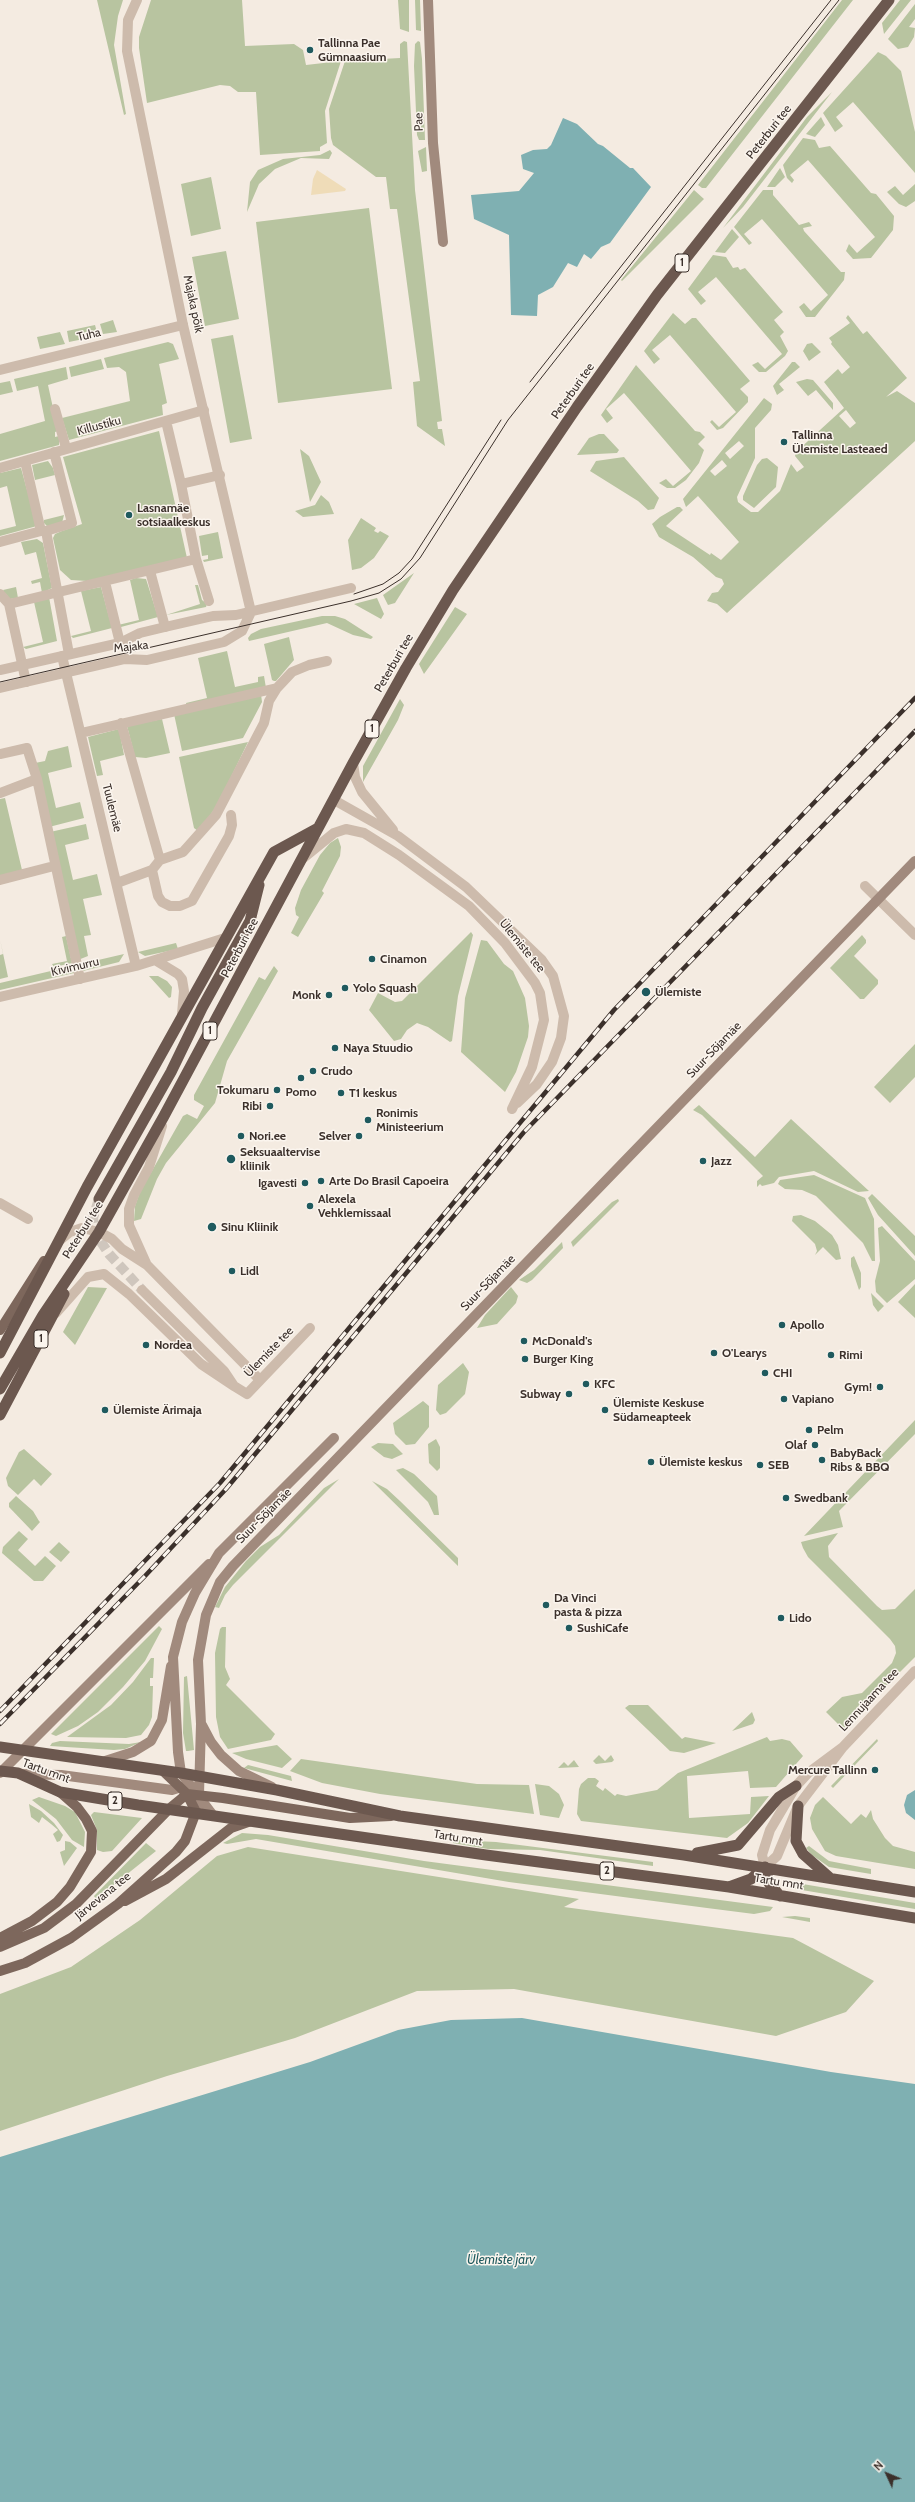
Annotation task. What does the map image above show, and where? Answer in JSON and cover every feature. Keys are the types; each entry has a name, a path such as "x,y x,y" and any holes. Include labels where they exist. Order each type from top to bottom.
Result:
{"highway":[{"name":"Peterburi tee","path":"0,1389 43,1315 99,1232 164,1116 353,764 406,668 453,590 586,395 657,295 889,0"},
{"name":"Peterburi tee","path":"0,1353 58,1242 263,869 274,852 318,828"},
{"path":"99,1199 171,1072 208,997 250,921 263,869"},
{"name":"1","path":"0,1415 54,1316 79,1262"},
{"name":"Tartu mnt","path":"0,1747 199,1776 277,1790 400,1816 684,1855 915,1892"},
{"name":"Tartu mnt","path":"0,1772 18,1774 60,1792 486,1855 729,1887 915,1918"},
{"path":"684,1855 738,1845 779,1797 796,1786"},
{"path":"798,1806 796,1841 803,1854 830,1878"},
{"path":"729,1887 751,1879 765,1867 769,1883 780,1896"}],"main road":[{"name":"Pae","path":"428,0 433,143 443,242"},
{"name":"Suur-Sõjamäe","path":"192,1792 199,1776 201,1724 198,1660 206,1615 220,1582 233,1566 915,862"},
{"path":"0,1330 30,1281 58,1242"},
{"name":"Suur-Sõjamäe","path":"181,1773 178,1752 174,1657 182,1622 195,1593 219,1554 334,1438"},
{"path":"0,1772 162,1608 219,1554"},
{"path":"102,1762 133,1752 151,1741 162,1720 167,1679 174,1657"},
{"path":"201,1724 210,1742 221,1755 240,1771 277,1790"},
{"path":"163,1771 192,1792 212,1814"},
{"path":"181,1773 192,1792 196,1812"},
{"path":"18,1774 60,1775 140,1788 192,1792 350,1818 400,1816"},
{"path":"192,1792 199,1776"},
{"path":"0,1938 32,1921 57,1902 70,1887 90,1852 92,1831 86,1819 77,1807 60,1792"},
{"name":"Järvevana tee","path":"0,1947 44,1928 76,1904 170,1808 192,1792"},
{"name":"Järvevana tee","path":"0,1971 25,1962 70,1938 118,1904 176,1852 185,1841 196,1812"},
{"path":"118,1904 145,1892 166,1879 231,1828 255,1820"}],"street":[{"name":"Majaka põik","path":"137,0 128,20 127,51 183,325 220,475 251,612"},
{"name":"Tuha","path":"0,370 183,325"},
{"path":"55,409 66,448"},
{"name":"Killustiku","path":"0,468 204,410"},
{"path":"166,421 181,484 196,559 209,601"},
{"path":"0,542 44,532 72,523 54,452"},
{"name":"Tuulemäe","path":"24,461 44,532 57,592 66,655 66,673 136,966"},
{"path":"181,484 220,475"},
{"path":"9,604 196,559"},
{"path":"150,571 165,627"},
{"path":"105,582 120,642"},
{"name":"Majaka","path":"0,670 120,642 140,633 165,627 213,616 236,615 251,612 351,588"},
{"path":"0,594 9,604 26,682"},
{"name":"Majaka","path":"0,688 125,659 147,660 224,642 238,636 251,612"},
{"path":"117,883 152,870 160,860 183,852 216,815 264,723 269,701 277,688 292,672 309,665 327,661"},
{"path":"81,733 277,688"},
{"path":"121,723 160,860"},
{"path":"0,754 27,748 37,779 54,866 80,979"},
{"name":"Ülemiste tee","path":"353,764 354,777 362,792 398,836"},
{"path":"0,793 37,779"},
{"name":"Ülemiste tee","path":"300,862 334,833 346,829 356,830 399,855 469,906 492,929 530,974 540,993 544,1010 540,1044 532,1067 512,1109 537,1084 552,1062 561,1038 564,1016 553,976 541,959 487,905 398,836 334,800"},
{"path":"152,870 158,896 162,902 170,906 180,906 192,900 229,836 232,825 231,815"},
{"path":"0,880 54,866"},
{"path":"866,886 915,935"},
{"name":"Kivimurru","path":"0,997 136,966 225,938"},
{"path":"155,960 178,974 182,979 184,992 182,1014"},
{"path":"147,1265 136,1246 129,1225 130,1209 134,1195 150,1167 164,1116"},
{"path":"2,1204 28,1219"},
{"path":"58,1242 70,1232 82,1228 99,1232 147,1265 260,1380"},
{"path":"54,1316 88,1276 104,1274 130,1294 201,1364 234,1386"},
{"path":"142,1290 224,1371 234,1386"},
{"name":"Ülemiste tee","path":"234,1386 247,1394 310,1328"},
{"name":"Lennujaama tee","path":"843,1747 808,1773 796,1786 770,1830 762,1855 765,1867 777,1856 798,1806 843,1747 915,1671"}],"green space":[{"path":"97,0 123,0 118,16 114,45 126,114 124,115"},
{"path":"151,0 242,0 245,46 294,44 303,50 306,65 341,61 325,111 327,143 320,147 320,151 260,155 256,92 238,92 230,86 220,85 147,103 139,48 139,37"},
{"path":"398,0 409,0 409,32 400,29"},
{"path":"415,0 420,0 421,31 416,30"},
{"path":"842,0 853,0 706,188 702,188 698,185"},
{"path":"900,0 911,0 884,34 882,23"},
{"path":"915,4 915,19 909,27 915,28 914,37 908,47 898,49 888,39"},
{"path":"404,41 407,42 415,190 442,421 437,422 438,429 442,429 445,446 417,426 413,382 420,381 397,209 390,209 386,177 376,177 333,145 331,138 329,109 345,61 400,58 400,44"},
{"path":"418,41 420,42 422,59 425,140 419,140 417,135 414,66 415,44"},
{"path":"878,52 886,56 901,71 915,132 915,173 853,102 836,117 843,126 835,132 823,113"},
{"path":"832,92 743,207 723,228 807,117"},
{"path":"821,117 825,125 815,137 806,134"},
{"path":"803,138 815,140 819,148 830,146 871,193 876,194 894,216 893,230 871,258 853,259 846,251 849,244 857,253 875,237 808,160 790,175 794,180 792,183 787,178 783,165"},
{"path":"426,147 427,171 422,172 418,151"},
{"path":"330,150 332,153 329,159 301,158 275,169 259,184 247,212 250,182 258,170 283,159 320,155"},
{"path":"780,168 785,177 775,187 767,187"},
{"path":"211,177 221,229 191,236 181,184"},
{"path":"915,184 915,201 906,207 899,204 887,192 895,186 903,195"},
{"path":"694,190 704,199 622,281 621,280"},
{"path":"763,190 773,190 773,195 799,225 809,222 812,226 803,228 804,231 841,272 845,272 844,280 815,317 806,317 799,307 804,303 811,311 828,295 762,219 744,234 752,243 749,245 734,227"},
{"path":"369,208 392,389 278,403 256,222"},
{"path":"732,229 739,237 725,253 715,252"},
{"path":"226,251 239,319 205,326 192,257"},
{"path":"713,255 726,257 733,268 738,267 740,270 745,268 783,312 774,320 784,332 780,336 788,351 785,356 766,372 759,372 752,365 758,362 765,369 782,354 716,277 698,292 706,301 701,305 688,289"},
{"path":"673,313 685,324 692,318 696,318 750,381 740,389 748,397 748,402 723,428 717,430 710,422 712,420 719,427 736,412 670,335 652,350 660,359 654,364 644,351"},
{"path":"848,315 863,334 867,331 907,378 886,397 897,391 915,403 915,441 727,613 717,604 707,601 712,593 718,592 724,584 722,579 716,577 693,557 659,537 652,524 660,517 677,507 680,507 683,510 666,526 710,555 711,553 721,560 739,542 698,496 686,507 683,499 764,398 772,404 771,410 755,428 755,458 737,497 738,502 751,512 758,512 780,491 791,464 797,472 804,467 795,456 796,452 844,408 824,382 838,369 842,374 850,367 831,344 832,342 829,338 850,323 846,318","holes":["846,410 856,423 850,428 839,416","739,441 744,446 730,459 725,453","722,460 727,466 715,476 710,471"]},
{"path":"113,320 117,332 103,334 100,324"},
{"path":"95,325 98,336 69,342 67,331"},
{"path":"60,332 65,344 40,349 37,337"},
{"path":"233,335 252,439 230,443 211,339"},
{"path":"168,342 173,344 179,359 159,364 167,403 162,405 163,415 69,440 62,418 130,401 126,372 119,367 107,368 104,358"},
{"path":"812,343 821,352 809,361 803,351 807,344"},
{"path":"101,359 104,369 71,377 69,367"},
{"path":"792,362 795,362 800,367 779,384 784,390 777,395 773,386"},
{"path":"636,365 695,431 700,432 705,437 698,444 704,450 699,463 686,480 675,488 667,488 659,483 666,479 673,486 691,471 624,393 606,409 613,418 607,423 601,415"},
{"path":"66,367 68,379 48,385 58,431 55,432 55,437 59,436 59,445 0,461 0,434 45,421 38,386 17,391 14,379"},
{"path":"807,379 813,380 833,403 833,410 816,390 808,396 796,382"},
{"path":"10,381 13,392 0,395 0,383"},
{"path":"159,431 187,558 87,581 71,580 60,570 53,538 55,534 82,524 63,457"},
{"path":"599,434 604,434 619,450 617,453 577,455 589,438"},
{"path":"300,449 309,456 321,482 310,502"},
{"path":"624,457 659,498 654,509 648,510 638,501 590,471 596,461"},
{"path":"767,458 778,467 776,487 754,508 743,500 743,496 757,465 762,459"},
{"path":"48,461 53,468 55,475 35,480 32,465"},
{"path":"21,468 37,526 0,536 0,530 16,526 7,486 0,488 0,473"},
{"path":"321,495 329,502 334,514 303,517 295,511 315,505"},
{"path":"64,515 62,523 47,526 44,523 44,520"},
{"path":"361,518 376,528 374,531 378,533 380,531 389,536 374,558 361,568 352,570 348,540"},
{"path":"218,532 223,558 204,562 203,560 208,559 208,555 202,556 199,536"},
{"path":"37,539 43,543 52,588 42,593 40,582 32,584 31,581 42,578 36,552 25,555 21,542"},
{"path":"414,573 395,603 388,605 383,595"},
{"path":"136,578 146,579 158,617 121,627 118,625 139,620 130,580"},
{"path":"195,585 198,585 202,600 207,604 206,607 166,615 200,604"},
{"path":"16,587 18,598 10,599 3,590"},
{"path":"101,587 112,628 73,638 71,636 91,631 81,591"},
{"path":"49,597 57,641 26,649 23,647 43,642 34,602"},
{"path":"377,598 384,614 381,619 354,604"},
{"path":"455,607 467,614 424,674 419,664"},
{"path":"322,616 335,616 345,619 373,637 371,639 353,635 327,623 249,641 248,638 251,634 261,629"},
{"path":"289,637 294,660 276,681 274,681 272,680 264,644"},
{"path":"227,651 235,687 258,682 258,677 264,676 266,688 187,707 186,703 207,698 198,658"},
{"path":"261,694 262,702 243,738 182,751 174,714"},
{"path":"400,699 404,705 398,720 363,782 363,766"},
{"path":"162,719 170,753 146,758 135,757 127,726"},
{"path":"119,729 124,755 100,761 103,775 97,776 88,737"},
{"path":"248,742 217,806 198,831 194,828 179,757"},
{"path":"68,746 72,767 48,773 56,808 80,802 84,818 49,827 35,763 45,761 48,751"},
{"path":"5,798 22,870 0,876 0,799"},
{"path":"86,824 89,839 65,845 73,880 97,874 102,895 83,899 91,935 84,936 88,956 78,960 50,832"},
{"path":"338,838 341,847 340,856 322,891 324,893 298,937 291,933 299,917 296,915 295,908 301,890 320,855 330,843"},
{"path":"471,932 473,935 458,996 452,1041 450,1042 428,1027 417,1023 407,1030 401,1039 394,1041 369,1010 378,993 395,1002 402,1001"},
{"path":"862,935 866,940 866,943 854,956 878,980 878,984 864,999 860,999 830,968"},
{"path":"66,936 72,963 54,967 52,964 67,961 62,937"},
{"path":"0,939 8,977 0,979 0,955 3,954"},
{"path":"481,940 487,941 504,964 513,971 525,998 529,1026 528,1037 516,1072 505,1092 461,1052 465,998"},
{"path":"176,943 178,949 145,956 138,952"},
{"path":"124,954 119,962 83,971 81,964"},
{"path":"72,966 74,973 0,990 0,983"},
{"path":"274,966 278,971 227,1061 215,1103 166,1163 157,1179 141,1219 134,1221 135,1206 140,1192 183,1116 187,1114 197,1119 204,1106 194,1100 194,1095 259,977 265,980"},
{"path":"149,976 158,976 167,981 172,987 171,997 169,998"},
{"path":"915,1044 915,1077 890,1103 874,1087"},
{"path":"699,1105 755,1157 791,1119 869,1191 858,1192 814,1171 779,1177 774,1183 762,1186 760,1184 757,1187 757,1181 763,1176 702,1115 693,1110"},
{"path":"814,1175 865,1198 874,1219 875,1261 872,1261 863,1243 816,1196 802,1190 785,1189 778,1184 780,1180"},
{"path":"872,1194 915,1236 915,1256 878,1215 868,1198"},
{"path":"618,1199 619,1201 573,1247 571,1242 612,1202"},
{"path":"801,1215 815,1221 832,1235 838,1245 841,1259 836,1260 823,1247 815,1255 817,1251 815,1244 792,1221 793,1216"},
{"path":"882,1226 915,1261 915,1279 887,1303 876,1292 875,1281 880,1261 878,1228"},
{"path":"562,1242 563,1248 532,1280 527,1283 519,1280 534,1270"},
{"path":"854,1256 861,1273 861,1287 859,1290 851,1266 851,1258"},
{"path":"915,1284 915,1318 898,1302"},
{"path":"88,1287 107,1288 75,1345 63,1332"},
{"path":"511,1287 518,1296 516,1303 497,1324 477,1328 485,1315"},
{"path":"871,1293 884,1306 878,1312 873,1305"},
{"path":"463,1363 469,1372 465,1394 446,1413 440,1415 436,1410 438,1385"},
{"path":"423,1401 429,1406 429,1427 415,1444 406,1445 395,1434 393,1423"},
{"path":"915,1420 915,1434 839,1511 843,1527 804,1536"},
{"path":"436,1439 440,1447 440,1468 437,1471 429,1463 428,1444"},
{"path":"378,1443 393,1444 403,1454 392,1459 384,1457 371,1447"},
{"path":"24,1449 52,1474 41,1486 34,1479 18,1495 8,1486 6,1478 19,1452"},
{"path":"403,1468 414,1474 437,1496 439,1515 434,1515 428,1502 396,1470"},
{"path":"339,1479 233,1585 225,1595 219,1608 215,1607 225,1587 246,1561 260,1547 279,1535 324,1488"},
{"path":"372,1481 387,1489 458,1558 458,1566"},
{"path":"16,1496 33,1511 40,1522 32,1531 9,1507 9,1503"},
{"path":"19,1531 28,1539 18,1550 35,1566 45,1556 56,1566 43,1581 34,1581 2,1553 3,1547"},
{"path":"838,1533 828,1546 829,1557 882,1610 895,1609 915,1589 915,1657 843,1729 826,1712 842,1697 862,1693 892,1663 896,1653 895,1646 890,1639 808,1557 801,1542"},
{"path":"59,1542 70,1552 61,1562 49,1552"},
{"path":"159,1626 162,1629 145,1661 123,1687 98,1712 78,1726 56,1736 51,1734"},
{"path":"222,1627 226,1627 225,1667 230,1679 226,1685 275,1734 271,1740 228,1749 220,1737 216,1717 215,1653 220,1629"},
{"path":"151,1658 154,1658 153,1678 150,1678 150,1686 153,1686 152,1717 149,1725 141,1735 126,1738 67,1737 111,1705 133,1682"},
{"path":"187,1676 194,1750 186,1751 183,1733 184,1677"},
{"path":"629,1705 648,1705 682,1739 685,1737 716,1743 684,1753 670,1751 625,1708"},
{"path":"752,1712 755,1720 753,1724 732,1731"},
{"path":"767,1737 770,1741 782,1739 790,1741 803,1756 776,1787 750,1788 748,1771 687,1776 689,1818 750,1814 751,1797 769,1796 748,1823 727,1838 581,1821 577,1814 579,1789 581,1784 588,1778 595,1778 599,1781 596,1786 603,1791 605,1788 615,1796 617,1794 626,1796 657,1790 678,1773"},
{"path":"877,1739 878,1741 833,1788 831,1786"},
{"path":"60,1741 129,1744 141,1742 125,1749 114,1750 50,1746 52,1743"},
{"path":"277,1745 292,1759 282,1768 246,1759 232,1753"},
{"path":"599,1755 605,1761 611,1755 614,1760 612,1762 596,1764 593,1761"},
{"path":"301,1759 477,1784 529,1785 534,1814 380,1794 322,1783 290,1771"},
{"path":"574,1760 579,1767 558,1768 564,1762 568,1766"},
{"path":"248,1765 291,1776 292,1781 244,1768"},
{"path":"535,1784 549,1786 559,1794 564,1805 559,1818 540,1815"},
{"path":"39,1797 65,1806 75,1812 85,1832 84,1847 72,1840 56,1819 32,1800"},
{"path":"823,1797 851,1824 861,1814 866,1818 871,1810 873,1819 885,1838 893,1846 915,1852 915,1869 836,1856 825,1851 812,1829 810,1818 815,1805"},
{"path":"29,1804 41,1811 54,1823 63,1835 60,1841 57,1842 53,1834 58,1830 51,1824 42,1817 39,1823 31,1817"},
{"path":"94,1812 142,1818 112,1851 103,1852 97,1850 97,1830 91,1815"},
{"path":"242,1833 268,1835 424,1861 773,1907 770,1911 754,1914 509,1882 256,1839 227,1844 223,1843"},
{"path":"453,1840 496,1842 653,1862 653,1866 540,1850 488,1849 453,1843"},
{"path":"65,1841 70,1842 77,1848 64,1866 60,1852 65,1850"},
{"path":"146,1843 156,1851 96,1899 94,1896"},
{"path":"809,1846 829,1861 871,1869 871,1874 829,1867 812,1855 806,1848"},
{"path":"248,1847 579,1899 564,1907 793,1938 874,1981 846,2012 776,2036 514,1989 417,1991 295,2038 167,2076 0,2131 0,1994 71,1967 140,1920 217,1856"},
{"path":"785,1881 915,1903 915,1909 784,1887"},
{"path":"795,1916 810,1918 810,1922 782,1917"}],"sand":[{"path":"317,170 346,189 345,191 311,195 313,179"}],"water":[{"path":"563,118 577,124 598,144 603,146 630,168 633,168 651,187 610,243 601,247 591,259 584,254 577,267 568,263 553,287 538,295 537,316 511,315 509,235 474,219 471,195 519,191 534,173 523,169 521,155 533,150 547,149 551,145"},
{"path":"915,1790 915,1820 906,1813 904,1805 907,1795"},
{"name":"Ülemiste järv","path":"522,2018 831,2072 915,2084 915,2502 0,2502 0,2157 310,2062 398,2030 451,2020"}],"tunnel":[{"path":"99,1199 93,1218 95,1233 109,1254 142,1290"}],"tram line":[{"path":"530,382 831,0"},
{"path":"0,682 351,601 379,593 401,579 420,558 508,420 839,0"},
{"path":"354,594 383,584 399,573 412,559 501,420"}],"railway":[{"path":"0,1711 220,1483 614,1010 915,698"},
{"path":"0,1724 145,1576 226,1489 524,1132 915,731"}],"place":[{"name":"Tallinna Pae Gümnaasium","path":"310,50"},
{"name":"Tallinna Ülemiste Lasteaed","path":"784,442"},
{"name":"Lasnamäe sotsiaalkeskus","path":"129,515"},
{"name":"Cinamon","path":"372,959"},
{"name":"Yolo Squash","path":"345,988"},
{"name":"Ülemiste","path":"646,992"},
{"name":"Monk","path":"329,995"},
{"name":"Naya Stuudio","path":"335,1048"},
{"name":"Crudo","path":"313,1071"},
{"name":"Pomo","path":"301,1078"},
{"name":"Tokumaru","path":"277,1090"},
{"name":"T1 keskus","path":"341,1093"},
{"name":"Ribi","path":"270,1106"},
{"name":"Ronimis Ministeerium","path":"368,1120"},
{"name":"Nori.ee","path":"241,1136"},
{"name":"Selver","path":"359,1136"},
{"name":"Seksuaaltervise kliinik","path":"231,1159"},
{"name":"Jazz","path":"703,1161"},
{"name":"Arte Do Brasil Capoeira","path":"321,1181"},
{"name":"Igavesti","path":"305,1183"},
{"name":"Alexela Vehklemissaal","path":"310,1206"},
{"name":"Sinu Kliinik","path":"212,1227"},
{"name":"Lidl","path":"232,1271"},
{"name":"Apollo","path":"782,1325"},
{"name":"McDonald's","path":"524,1341"},
{"name":"Nordea","path":"146,1345"},
{"name":"O'Learys","path":"714,1353"},
{"name":"Rimi","path":"831,1355"},
{"name":"Burger King","path":"525,1359"},
{"name":"CHI","path":"765,1373"},
{"name":"KFC","path":"586,1384"},
{"name":"Gym!","path":"880,1387"},
{"name":"Subway","path":"569,1394"},
{"name":"Vapiano","path":"784,1399"},
{"name":"Ülemiste Ärimaja","path":"105,1410"},
{"name":"Ülemiste Keskuse Südameapteek","path":"605,1410"},
{"name":"Pelm","path":"809,1430"},
{"name":"Olaf","path":"815,1445"},
{"name":"BabyBack Ribs & BBQ","path":"822,1460"},
{"name":"Ülemiste keskus","path":"651,1462"},
{"name":"SEB","path":"760,1465"},
{"name":"Swedbank","path":"786,1498"},
{"name":"Da Vinci pasta & pizza","path":"546,1605"},
{"name":"Lido","path":"781,1618"},
{"name":"SushiCafe","path":"569,1628"},
{"name":"Mercure Tallinn","path":"875,1770"}]}
